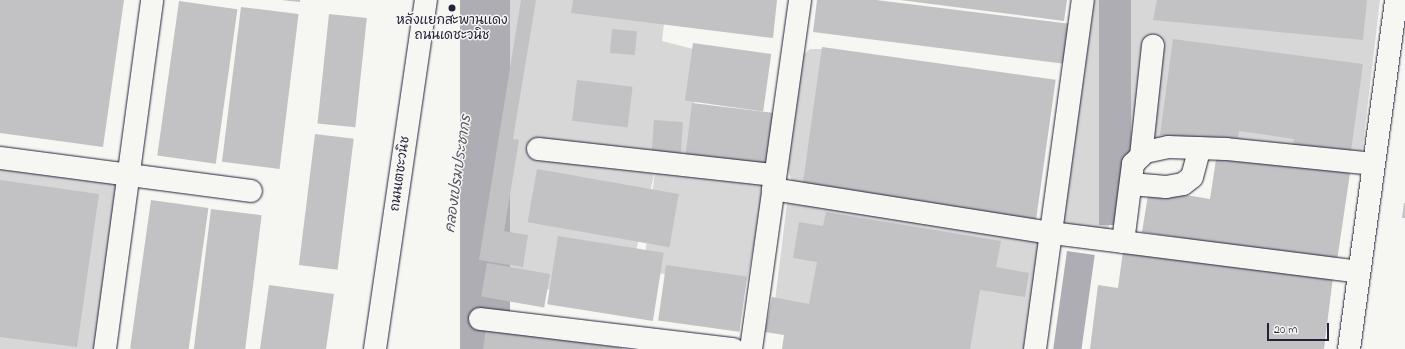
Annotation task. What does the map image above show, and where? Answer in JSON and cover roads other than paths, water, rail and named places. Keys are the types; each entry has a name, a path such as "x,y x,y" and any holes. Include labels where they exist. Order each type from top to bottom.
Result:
{"main road":[{"path":"105,349 152,0"},
{"name":"ถนนเตชะวนิช","path":"375,349 426,0"},
{"path":"751,349 800,0"},
{"path":"1035,349 1083,0"},
{"path":"1349,349 1396,0"},
{"path":"1141,156 1153,46"},
{"path":"1123,242 1134,164 1145,152 1168,147 1200,148 1373,164"},
{"path":"1131,184 1166,187 1183,184 1192,177 1200,148"},
{"path":"538,149 774,182 1052,232 1359,272"},
{"path":"0,158 129,177 251,191"},
{"path":"480,319 733,349"}],"water":[{"path":"460,0 510,0 510,349 460,349"},
{"path":"1099,0 1131,0 1131,225 1099,225"},
{"path":"1067,251 1095,255 1082,349 1053,349"}],"place":[{"name":"หลังแยกสะพานแดง ถนนเดชะวนิช","path":"452,8"}],"water label":[{"name":"คลองเปรมประชากร","path":"459,174"}]}
